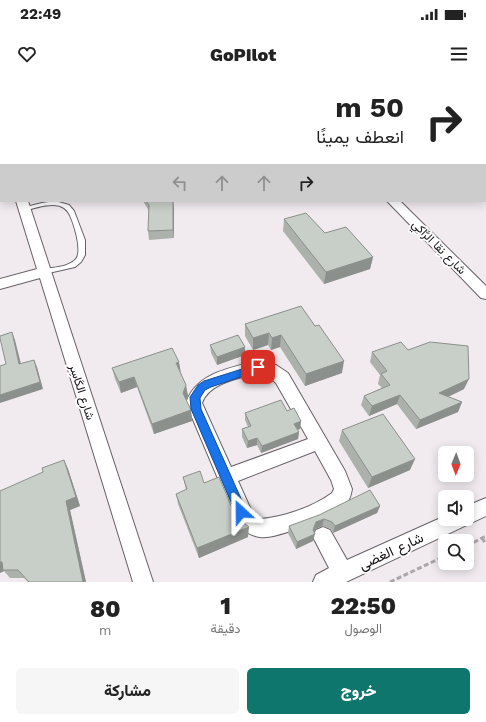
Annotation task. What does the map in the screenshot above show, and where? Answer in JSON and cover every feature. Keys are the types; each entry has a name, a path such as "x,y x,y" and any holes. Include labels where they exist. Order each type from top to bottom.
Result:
{"street":[{"name":"شارع نِقا الرَّاكِي","path":"394,202 486,294"},
{"name":"شارع الكَاسِر","path":"23,205 143,582"},
{"path":"0,284 44,272"},
{"path":"258,367 267,368 276,372 282,378 339,476 343,490 337,501 316,524 259,528 251,524 241,512 226,477 194,403 197,392 208,384 258,367"},
{"path":"226,477 319,442"},
{"path":"474,513 486,507"},
{"path":"316,524 343,573"},
{"name":"شارع الغضى","path":"323,582 444,526"}],"lane":[{"path":"23,205 50,204 66,207 71,211 84,248 80,258 72,265 44,272"}],"path":[{"path":"474,542 484,537 486,544"},
{"path":"390,582 438,559"}],"building":[{"path":"147,202 173,202 173,230 148,231 149,205"},
{"path":"306,213 325,233 346,227 373,257 326,272 284,219"},
{"path":"301,306 315,326 319,325 344,361 306,374 281,335 272,338 269,333 253,338 245,324"},
{"path":"12,332 19,364 34,360 40,382 0,395 0,366 6,364 0,336"},
{"path":"238,335 245,347 217,357 210,345"},
{"path":"401,342 408,350 430,342 468,346 469,379 439,393 462,402 420,420 400,395 372,406 364,396 390,385 381,374 387,371 372,352"},
{"path":"172,348 179,362 176,363 186,385 183,393 191,410 152,424 134,377 119,382 112,368"},
{"path":"281,400 287,411 294,408 301,421 294,424 299,432 262,446 257,438 248,441 242,429 251,426 245,413"},
{"path":"383,414 415,459 372,477 342,430"},
{"path":"64,460 76,497 66,501 83,582 29,582 18,570 3,570 2,562 0,562 0,491 43,472 42,468"},
{"path":"200,471 204,483 219,477 236,517 249,527 197,548 176,494 187,489 183,477"},
{"path":"370,490 380,506 335,526 332,522 324,519 316,522 313,530 315,534 297,542 289,526 319,515"}],"route":[{"path":"241,512 194,403 197,392 202,387 258,367"}]}
